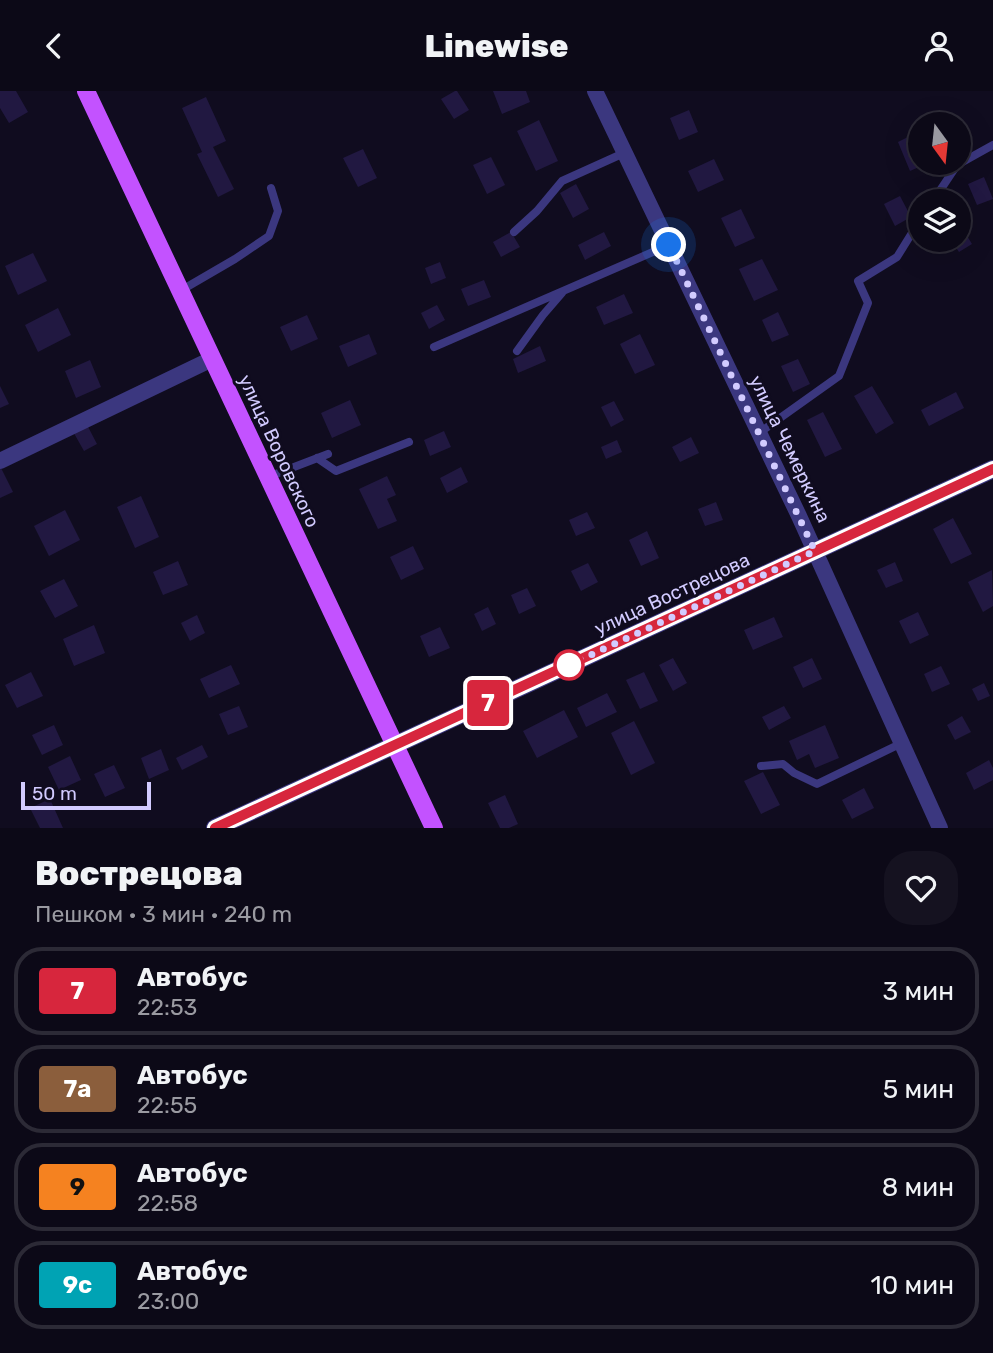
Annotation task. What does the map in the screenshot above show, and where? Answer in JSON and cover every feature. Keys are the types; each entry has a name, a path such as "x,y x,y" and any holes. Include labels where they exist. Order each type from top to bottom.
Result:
{"main road":[{"name":"улица Воровского","path":"86,91 434,828"}],"street":[{"name":"улица Чемеркина","path":"595,91 815,551 940,828"},
{"path":"0,461 212,359"},
{"name":"улица Вострецова","path":"215,828 993,469"}],"lane":[{"path":"941,189 957,165 993,145"},
{"path":"514,232 537,211 562,181 624,153"},
{"path":"180,291 269,236 278,211 271,188"},
{"path":"759,433 839,376 868,303 859,281 897,257 908,239"},
{"path":"434,347 669,245"},
{"path":"517,351 564,290"},
{"path":"317,458 336,471 409,442"},
{"path":"268,477 328,454"},
{"path":"761,766 783,764 794,773 817,784 902,743"}],"building":[{"path":"0,91 16,91 28,112 9,123 0,108"},
{"path":"455,91 469,110 454,119 441,99"},
{"path":"493,91 526,91 530,102 502,114"},
{"path":"206,97 226,141 213,147 234,189 218,197 197,154 202,152 182,108"},
{"path":"689,110 698,132 679,140 670,118"},
{"path":"539,120 558,161 536,171 517,131"},
{"path":"908,137 908,166 898,142"},
{"path":"363,149 377,178 358,187 343,158"},
{"path":"491,157 505,185 487,194 473,165"},
{"path":"714,159 724,180 698,192 688,171"},
{"path":"984,177 993,199 977,205 968,184"},
{"path":"576,184 589,209 573,218 560,193"},
{"path":"900,196 908,211 908,219 895,226 884,204"},
{"path":"741,209 755,238 735,247 721,218"},
{"path":"511,232 520,247 501,257 493,242"},
{"path":"604,232 611,246 585,260 578,245"},
{"path":"33,253 47,281 18,295 5,266"},
{"path":"762,259 778,290 754,301 739,269"},
{"path":"440,262 446,278 431,284 425,268"},
{"path":"484,280 491,297 468,306 461,289"},
{"path":"624,294 633,313 604,325 596,307"},
{"path":"437,305 445,320 429,329 421,313"},
{"path":"58,308 71,335 38,352 25,325"},
{"path":"778,312 789,335 772,342 762,320"},
{"path":"307,315 318,339 291,351 280,327"},
{"path":"369,334 377,354 348,367 339,346"},
{"path":"640,334 655,365 635,374 620,344"},
{"path":"540,346 546,361 518,373 513,359"},
{"path":"798,359 810,384 793,392 781,366"},
{"path":"90,360 101,387 76,398 65,371"},
{"path":"0,386 9,404 0,408"},
{"path":"872,386 894,423 876,434 854,396"},
{"path":"956,392 964,408 929,426 921,410"},
{"path":"350,400 361,425 332,438 321,413"},
{"path":"614,401 624,420 611,427 601,407"},
{"path":"823,412 842,449 825,457 807,420"},
{"path":"85,421 97,444 84,451 71,428"},
{"path":"444,431 451,447 430,456 424,440"},
{"path":"691,437 699,453 680,462 672,447"},
{"path":"617,440 622,452 606,459 601,447"},
{"path":"0,466 13,492 0,498"},
{"path":"461,467 468,482 447,493 440,478"},
{"path":"387,476 396,495 387,499 397,521 378,529 359,489"},
{"path":"141,496 159,537 135,548 117,507"},
{"path":"716,502 723,520 705,526 698,509"},
{"path":"65,510 80,540 49,556 34,526"},
{"path":"587,512 595,528 576,536 569,520"},
{"path":"953,518 972,554 951,564 933,529"},
{"path":"647,531 659,558 641,566 629,540"},
{"path":"413,546 424,569 401,580 390,557"},
{"path":"178,561 188,585 163,595 153,572"},
{"path":"895,562 903,581 886,588 877,570"},
{"path":"588,563 598,582 581,591 571,571"},
{"path":"992,570 993,606 983,612 968,582"},
{"path":"64,579 78,606 55,618 40,591"},
{"path":"527,588 536,606 519,614 511,595"},
{"path":"488,607 496,624 482,631 474,614"},
{"path":"918,612 929,635 910,644 899,621"},
{"path":"197,615 205,633 190,641 181,623"},
{"path":"774,617 783,637 753,650 744,630"},
{"path":"94,625 105,653 74,666 63,639"},
{"path":"440,627 450,648 429,657 420,636"},
{"path":"673,658 687,683 673,691 659,665"},
{"path":"812,658 822,679 803,688 793,667"},
{"path":"231,665 240,684 209,698 200,679"},
{"path":"941,666 950,684 932,692 924,674"},
{"path":"31,672 43,696 17,708 5,685"},
{"path":"644,672 658,701 640,709 626,680"},
{"path":"984,683 990,696 978,701 972,689"},
{"path":"607,693 617,712 586,727 577,708"},
{"path":"239,706 248,727 228,735 219,714"},
{"path":"784,706 791,718 769,730 762,717"},
{"path":"564,710 578,737 537,758 523,731"},
{"path":"962,716 971,732 955,740 947,725"},
{"path":"634,721 655,763 631,775 611,733"},
{"path":"54,725 63,745 42,755 32,735"},
{"path":"825,725 839,758 815,768 809,754 797,760 789,741"},
{"path":"202,745 208,757 182,770 176,758"},
{"path":"161,749 169,770 149,779 141,758"},
{"path":"70,756 81,780 59,790 48,767"},
{"path":"989,760 993,768 993,780 974,790 966,773"},
{"path":"114,765 125,788 105,797 94,774"},
{"path":"763,772 780,805 761,814 744,781"},
{"path":"864,788 874,808 852,819 842,800"},
{"path":"505,795 518,824 500,828 488,803"},
{"path":"50,799 63,828 40,828 30,808"}],"bus line":[{"name":"7","path":"215,828 993,469"}],"route":[{"path":"569,665 815,551 669,245"}]}
